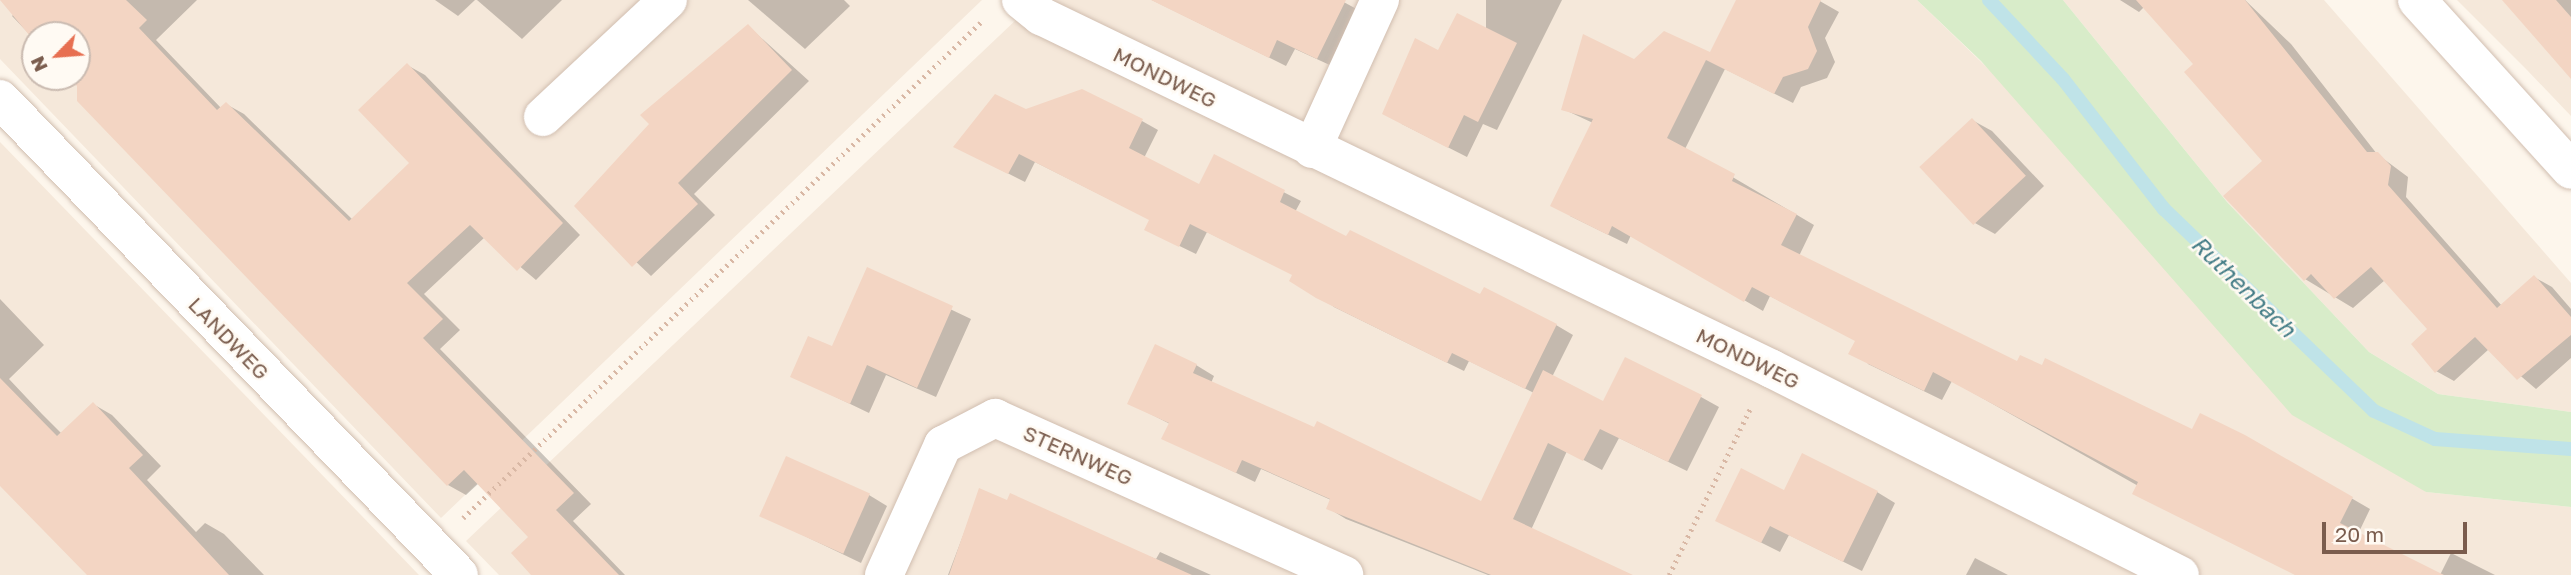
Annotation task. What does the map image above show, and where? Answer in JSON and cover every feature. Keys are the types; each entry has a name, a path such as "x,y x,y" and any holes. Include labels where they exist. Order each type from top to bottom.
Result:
{"street":[{"path":"543,117 668,0"},
{"path":"1312,149 1380,0"},
{"path":"2417,0 2571,170"},
{"name":"MONDWEG","path":"1005,7 1041,16 1767,368 2180,575"},
{"name":"LANDWEG","path":"0,99 459,575"},
{"name":"STERNWEG","path":"884,575 943,445 995,418 1344,575"}],"path":[{"path":"433,548 1005,7"},
{"path":"1670,575 1767,368"}],"shaded area":[{"path":"0,0 982,0 441,518 31,91 91,91 91,21 21,21 21,81 0,59"},
{"path":"1037,0 1917,0 2426,492 2571,507 2571,575 499,575 466,541"},
{"path":"2063,0 2324,0 2571,283 2571,412 2438,394 2369,352 2227,202"},
{"path":"2457,0 2571,0 2571,116 2527,70"},
{"path":"0,142 419,575 0,575"}],"green space":[{"path":"1917,0 2063,0 2227,202 2369,352 2438,394 2571,412 2571,507 2426,492 2292,415 1981,61"}],"building":[{"path":"0,0 126,0 147,20 139,28 217,110 226,102 349,221 409,163 358,110 407,63 563,223 517,271 470,225 407,283 443,319 423,338 574,493 556,510 619,575 531,575 511,553 528,537 464,470 447,486 77,101 77,91 91,91 91,21 21,21 21,25"},
{"path":"1151,0 1346,0 1317,59 1277,40 1269,58"},
{"path":"1736,0 1821,0 1808,27 1817,51 1808,69 1783,77 1774,94 1706,60 1667,138 1735,174 1732,181 1797,214 1781,245 2017,361 2020,355 2042,365 2045,358 2192,429 2200,413 2245,435 2353,497 2340,523 2444,575 2295,575 2132,494 2138,482 1933,372 1924,391 1848,354 1855,341 1752,287 1744,302 1612,226 1608,235 1550,206 1593,119 1561,110 1583,34 1634,59 1664,31 1710,52"},
{"path":"2136,0 2245,0 2367,152 2378,152 2391,166 2388,185 2497,308 2534,275 2571,317 2571,335 2517,380 2475,337 2435,373 2411,344 2427,329 2371,267 2334,299 2311,274 2304,281 2223,196 2262,161 2184,72 2193,64"},
{"path":"2502,0 2556,0 2571,17 2571,79"},
{"path":"1457,13 1517,43 1478,122 1464,115 1448,148 1382,114 1415,38 1438,50"},
{"path":"748,24 792,70 678,183 698,204 632,267 574,206 649,124 640,115"},
{"path":"1082,89 1143,119 1129,148 1199,184 1214,154 1285,190 1280,202 1346,236 1350,230 1480,294 1484,287 1557,324 1525,389 1452,353 1447,363 1316,298 1289,281 1292,275 1190,224 1179,247 1144,230 1149,220 1019,154 1008,174 953,147 995,94 1026,109"},
{"path":"1972,118 2026,176 1973,225 1919,167"},
{"path":"867,267 953,306 917,388 867,365 850,404 790,377 808,336 832,346"},
{"path":"1155,344 1197,364 1193,373 1314,427 1317,421 1481,501 1543,370 1603,401 1625,357 1702,395 1668,462 1600,429 1583,461 1548,443 1513,519 1633,575 1491,575 1326,509 1330,499 1242,460 1236,473 1161,439 1169,423 1127,404"},
{"path":"0,378 57,436 93,402 143,455 129,468 229,575 87,575 0,486"},
{"path":"1802,453 1878,491 1843,562 1770,526 1761,543 1715,521 1741,468 1784,490"},
{"path":"786,456 870,493 843,554 759,516"},
{"path":"979,488 1007,500 1010,493 1192,575 949,575"}],"waterway":[{"name":"Ruthenbach","path":"1989,0 2063,79 2164,209 2374,411 2435,439 2571,449"}]}
